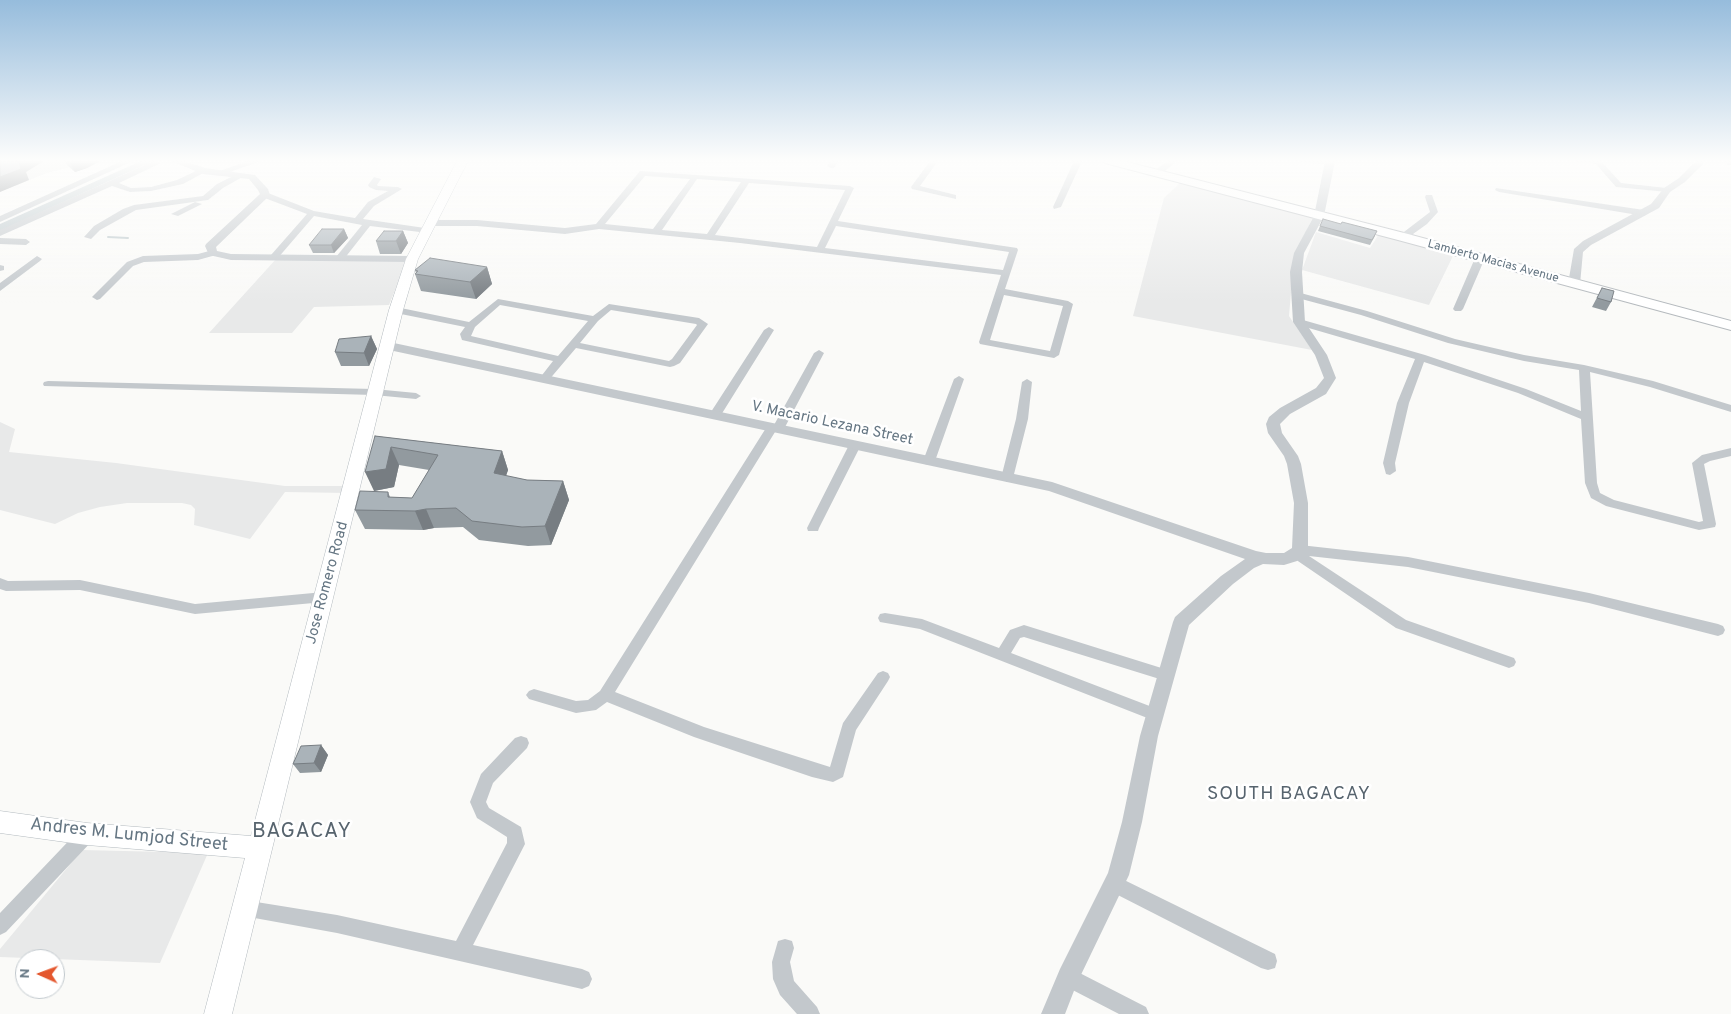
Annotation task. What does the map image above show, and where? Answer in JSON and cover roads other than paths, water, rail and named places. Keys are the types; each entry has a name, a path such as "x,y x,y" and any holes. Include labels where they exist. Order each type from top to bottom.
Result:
{"main road":[{"name":"Jose Romero Road","path":"218,1014 396,310 412,259 437,208"},
{"name":"Lamberto Macias Avenue","path":"1289,208 1403,237 1731,326"},
{"name":"Andres M. Lumjod Street","path":"0,822 87,834 259,848"}],"street":[{"path":"0,219 24,208"},
{"path":"0,233 55,208"},
{"path":"88,237 97,228 133,208"},
{"path":"175,214 189,208"},
{"path":"213,253 210,246 251,208"},
{"path":"300,208 312,213 368,224 427,227 477,223 565,231 599,226 657,230 1006,273"},
{"path":"357,221 367,208"},
{"path":"599,226 614,208"},
{"path":"657,230 673,208"},
{"path":"709,237 728,208"},
{"path":"820,250 840,208"},
{"path":"1298,552 1301,503 1298,482 1291,456 1275,433 1273,424 1274,420 1285,411 1321,391 1330,378 1321,355 1300,322 1296,295 1296,272 1299,253 1319,216 1321,208"},
{"path":"1403,237 1424,222 1434,212 1433,208"},
{"path":"1620,208 1644,212"},
{"path":"1574,284 1578,251 1587,242 1651,208"},
{"path":"274,257 312,213"},
{"path":"833,223 1014,250 1000,291 984,342 1054,355 1068,304 1000,291"},
{"path":"341,257 368,224"},
{"path":"0,241 26,242"},
{"path":"97,297 130,264 143,258 198,257 213,253 231,257 412,259"},
{"path":"1458,309 1480,258"},
{"path":"0,288 37,259"},
{"path":"1296,295 1452,341 1524,358 1584,368 1653,384 1731,409"},
{"path":"561,360 466,338 465,334 471,325 498,302 595,319"},
{"path":"544,379 575,345 595,319 609,307 699,321 703,324 676,361 670,364 575,345"},
{"path":"396,310 471,325"},
{"path":"1300,322 1421,357 1522,391 1587,417"},
{"path":"715,416 769,330"},
{"name":"V. Macario Lezana Street","path":"388,346 1052,487 1261,558"},
{"path":"534,694 576,707 597,703 605,695 775,428 819,353"},
{"path":"1390,471 1389,463 1403,402 1421,357"},
{"path":"1584,368 1591,483 1595,495 1610,503 1699,526 1710,524 1698,463 1706,458 1731,452"},
{"path":"929,461 959,379"},
{"path":"1007,478 1022,419 1027,382"},
{"path":"48,384 374,392 416,396"},
{"path":"813,528 855,444"},
{"path":"1298,552 1401,624 1509,662"},
{"path":"1053,1014 1068,977 1114,884 1132,822 1155,716 1181,622 1233,575 1261,558 1284,559 1298,552 1408,562 1589,598 1718,630"},
{"path":"0,583 6,586 80,585 195,609 324,598"},
{"path":"885,618 922,624 1155,716"},
{"path":"1002,655 1015,634 1024,631 1166,675"},
{"path":"605,695 709,735 820,773 833,775 837,772 849,728 883,677"},
{"path":"460,952 516,844 515,833 483,813 478,802 487,779 521,744"},
{"path":"0,926 87,834"},
{"path":"1114,884 1268,961"},
{"path":"244,909 337,924 582,979"},
{"path":"785,948 781,962 783,979 788,988 810,1014"},
{"path":"1068,977 1139,1014"}],"waterway":[{"path":"108,237 128,238"}],"district":[{"name":"SOUTH BAGACAY","path":"1289,795"},
{"name":"BAGACAY","path":"302,833"}]}
